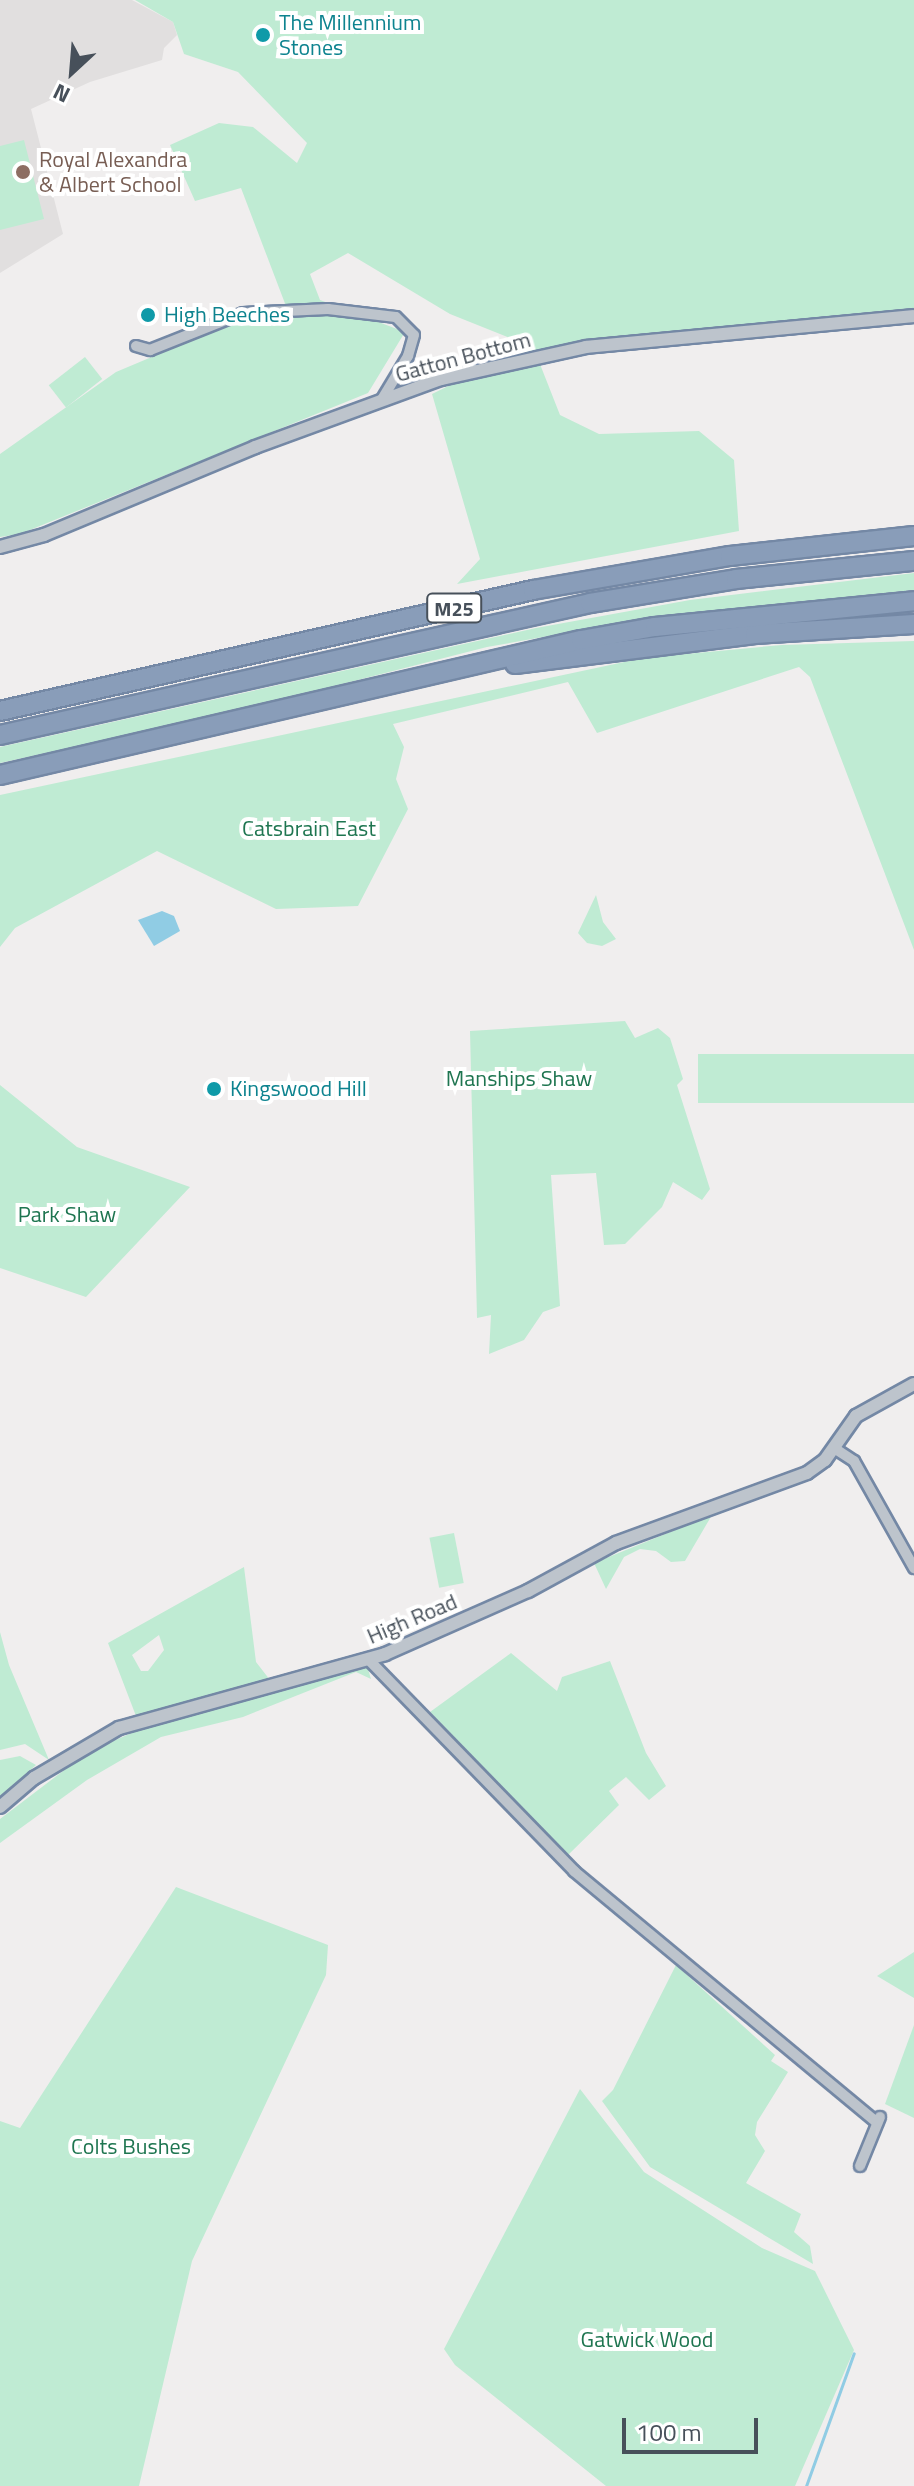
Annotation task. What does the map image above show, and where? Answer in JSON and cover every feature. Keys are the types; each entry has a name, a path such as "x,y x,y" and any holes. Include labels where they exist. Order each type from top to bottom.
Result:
{"highway":[{"name":"M25","path":"0,711 533,590 730,556 914,536"},
{"name":"M25","path":"0,735 590,603 736,579 914,561"},
{"path":"0,775 187,735 416,675 655,627 914,601"},
{"path":"416,675 755,634 914,624"}],"street":[{"path":"136,346 150,350 243,313 328,309 396,317 414,335 408,356 381,401"},
{"name":"Gatton Bottom","path":"0,547 44,535 441,379 586,347 914,316"},
{"name":"High Road","path":"0,1807 34,1778 119,1728 368,1659 528,1591 627,1538 807,1473 834,1448 856,1416 914,1384"},
{"path":"834,1448 854,1461 914,1568"},
{"path":"368,1659 574,1871 774,2043 878,2120 860,2166"}],"shaded area":[{"name":"Royal Alexandra & Albert School","path":"0,0 132,0 173,22 177,35 164,48 162,60 90,82 31,109 63,234 0,273"}],"green space":[{"path":"135,0 914,0 914,311 631,338 536,354 560,415 599,434 699,431 734,460 739,531 457,584 480,559 432,394 530,346 450,314 348,253 310,274 320,300 405,332 368,393 20,534 0,537 0,454 116,372 242,319 289,314 241,188 195,201 170,145 219,123 253,127 297,163 307,143 238,72 184,54 173,22"},
{"path":"24,140 44,219 0,230 0,146"},
{"path":"85,357 102,379 66,407 49,385"},
{"path":"914,573 914,590 649,618 487,647 221,715 0,763 0,747 536,628 690,600"},
{"name":"Catsbrain East","path":"914,641 914,950 810,677 799,667 597,733 568,682 393,724 404,747 396,779 408,809 358,906 276,909 157,851 15,928 0,947 0,795 643,658 782,645"},
{"path":"596,895 603,922 616,939 602,946 587,943 578,933"},
{"name":"Manships Shaw","path":"625,1021 635,1038 658,1028 670,1038 683,1079 677,1085 710,1189 702,1200 673,1182 662,1207 625,1244 604,1245 596,1173 551,1175 560,1306 543,1312 524,1340 489,1354 491,1315 477,1318 470,1031"},
{"path":"698,1054 914,1054 914,1103 698,1103"},
{"name":"Park Shaw","path":"0,1085 77,1147 190,1187 86,1297 0,1268"},
{"path":"712,1515 685,1561 671,1562 656,1551 640,1549 624,1557 606,1589 594,1563"},
{"path":"454,1533 464,1583 439,1588 429,1538"},
{"path":"244,1567 256,1662 270,1680 136,1716 108,1643","holes":["159,1635 164,1650 148,1671 141,1671 132,1655"]},
{"path":"0,1632 9,1665 49,1760 25,1744 0,1750"},
{"path":"511,1653 557,1691 562,1677 610,1661 646,1753 666,1786 649,1800 626,1777 609,1791 619,1805 568,1855 430,1712"},
{"path":"367,1666 371,1679 356,1672 243,1717 161,1737 87,1780 0,1843 0,1819 88,1752 150,1725"},
{"path":"20,1756 36,1765 0,1797 0,1760"},
{"name":"Colts Bushes","path":"176,1887 328,1945 326,1975 192,2261 139,2486 0,2486 0,2121 20,2128"},
{"path":"914,1952 914,1998 877,1976"},
{"path":"676,1965 775,2055 771,2061 788,2072 757,2122 755,2135 765,2151 746,2183 801,2214 794,2232 810,2246 813,2264 650,2167 602,2101 613,2090"},
{"path":"914,2025 914,2118 885,2104"},
{"name":"Gatwick Wood","path":"580,2089 644,2172 762,2248 815,2271 854,2350 795,2486 606,2486 455,2365 444,2349"}],"water":[{"path":"162,911 174,916 180,931 154,946 138,920"}],"waterway":[{"path":"806,2486 854,2353"}],"place":[{"name":"The Millennium Stones","path":"263,35"},
{"name":"Royal Alexandra & Albert School","path":"23,172"},
{"name":"High Beeches","path":"148,315"},
{"name":"Kingswood Hill","path":"214,1089"}]}
